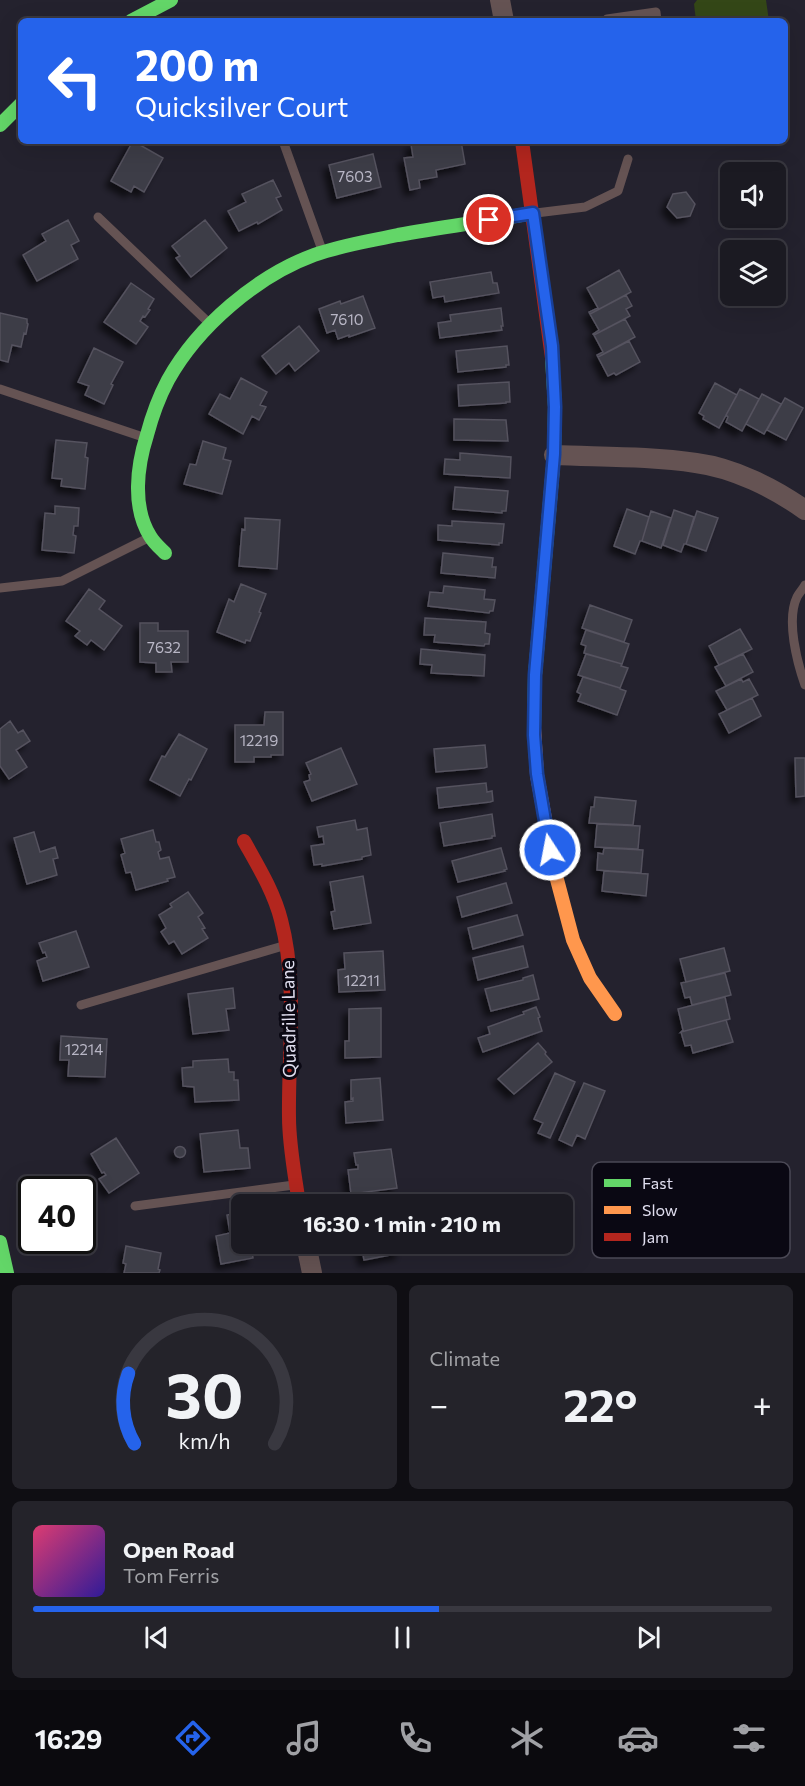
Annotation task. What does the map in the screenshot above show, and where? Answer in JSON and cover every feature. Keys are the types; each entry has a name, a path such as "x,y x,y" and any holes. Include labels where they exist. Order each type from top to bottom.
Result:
{"street":[{"path":"137,18 171,0"},
{"path":"500,0 503,18"},
{"path":"0,125 18,107"},
{"path":"522,144 552,346 555,407 554,454 535,675 534,735 537,774 554,868 573,940 590,978 615,1014"},
{"path":"165,554 150,537 141,516 138,489 139,464 145,438 158,402 172,374 211,324 272,276 301,260 323,252 357,243 533,213"},
{"path":"554,454 698,463 736,473 805,510"},
{"name":"Quadrille Lane","path":"244,841 270,890 285,945 289,984 290,1147 298,1194"},
{"path":"0,1242 7,1273"},
{"path":"308,1254 312,1273"}],"lane":[{"path":"614,18 656,12 657,18"},
{"path":"284,144 323,252"},
{"path":"533,213 585,207 618,191 628,159"},
{"path":"98,217 211,324"},
{"path":"0,389 145,438"},
{"path":"0,588 62,581 150,537"},
{"path":"805,585 796,598 793,619 794,643 805,685"},
{"path":"81,1005 285,945"},
{"path":"135,1206 296,1184"}],"green space":[{"path":"697,0 766,0 769,18 696,18 694,4"}],"building":[{"path":"131,144 138,144 163,158 144,192 134,186 131,192 111,181"},
{"path":"411,144 462,144 465,164 436,170 437,177 419,180 420,188 410,190 404,158 413,157"},
{"path":"373,154 381,187 337,198 329,165"},
{"path":"273,180 281,196 276,198 282,210 258,224 257,222 239,231 228,211 246,202 242,194"},
{"path":"686,192 695,204 690,216 677,218 667,207 673,194"},
{"path":"68,220 79,241 71,245 78,259 37,281 23,255 46,241 42,234"},
{"path":"205,220 227,248 191,277 176,258 180,256 172,246"},
{"path":"619,270 631,292 590,314 589,312 598,308 587,288"},
{"path":"491,272 493,283 497,283 499,293 445,302 444,296 433,298 430,282"},
{"path":"131,283 154,299 148,309 150,310 140,321 148,327 136,344 104,322"},
{"path":"626,295 632,306 626,309 630,316 594,335 599,330 590,314"},
{"path":"363,296 375,328 338,339 335,330 327,333 319,309"},
{"path":"501,308 502,330 440,338 438,323 451,321 450,315"},
{"path":"0,313 27,319 28,324 21,347 12,345 8,362 0,360"},
{"path":"625,319 635,337 598,357 597,355 603,352 594,335"},
{"path":"299,326 319,351 295,371 289,363 276,374 262,356"},
{"path":"629,341 640,362 616,375 614,373 608,376 598,357"},
{"path":"507,346 509,365 506,367 458,372 456,351"},
{"path":"94,348 123,362 111,384 113,385 104,404 85,395 89,386 78,382"},
{"path":"241,378 267,392 260,405 266,407 259,420 252,416 243,434 209,414 220,394 230,399"},
{"path":"509,382 510,402 459,406 458,385"},
{"path":"715,383 737,395 719,428 703,419 704,416 699,413"},
{"path":"740,389 759,399 742,431 726,422 728,417 726,415"},
{"path":"762,394 781,404 764,434 746,424"},
{"path":"785,398 803,408 786,440 767,430"},
{"path":"454,419 506,420 508,441 454,440"},
{"path":"56,440 87,443 85,489 61,486 62,479 52,478"},
{"path":"203,441 226,448 223,459 231,461 222,494 184,484 190,464 196,465"},
{"path":"460,453 511,457 510,478 444,474 445,459 460,460"},
{"path":"455,487 508,491 506,511 502,513 453,509"},
{"path":"55,506 79,508 78,526 74,526 73,535 76,536 74,553 42,550 45,513 55,514"},
{"path":"627,509 649,517 642,541 635,554 614,546"},
{"path":"674,510 694,517 686,544 681,552 663,545"},
{"path":"651,511 671,518 661,548 642,541"},
{"path":"697,511 718,518 706,551 686,544"},
{"path":"245,518 280,520 277,569 239,566"},
{"path":"452,521 504,524 502,543 499,545 438,540 438,525 452,526"},
{"path":"443,553 493,558 492,567 496,567 495,578 441,573"},
{"path":"241,584 266,594 250,641 246,640 245,643 217,632 229,599 234,602"},
{"path":"444,586 485,590 484,599 495,600 493,611 489,613 428,606 430,592 443,593"},
{"path":"89,589 105,601 99,609 122,626 104,650 91,640 87,645 75,636 80,631 66,621"},
{"path":"590,605 632,620 624,642 582,628"},
{"path":"425,618 486,622 485,633 490,634 489,644 484,646 434,642 435,635 424,635"},
{"path":"140,623 158,623 158,631 188,631 188,662 171,662 172,672 156,672 156,663 140,662"},
{"path":"740,629 752,649 719,665 709,646"},
{"path":"586,630 629,644 622,664 584,653 586,646 581,644"},
{"path":"421,649 485,655 484,676 431,673 432,665 420,664"},
{"path":"586,654 622,664 621,666 628,668 620,688 578,675"},
{"path":"743,654 753,672 726,686 715,667"},
{"path":"583,677 626,691 617,715 578,701 581,694 577,692"},
{"path":"741,679 743,682 749,679 758,695 727,710 716,691"},
{"path":"752,698 761,716 729,733 719,714"},
{"path":"265,712 283,712 283,755 254,757 254,762 235,762 235,725 264,725"},
{"path":"10,721 18,733 23,730 30,741 16,750 27,767 9,779 0,766 0,729"},
{"path":"179,734 207,749 180,796 150,780 162,756 165,757"},
{"path":"485,745 487,767 436,772 434,749"},
{"path":"341,748 357,784 312,801 304,782 310,780 309,775 311,774 306,763"},
{"path":"795,758 805,758 805,796 796,797"},
{"path":"486,783 487,792 492,791 493,801 439,808 437,788"},
{"path":"595,797 636,801 633,825 589,823"},
{"path":"492,814 495,836 492,838 444,846 440,823"},
{"path":"355,820 357,830 367,828 371,855 362,857 362,859 322,866 322,864 314,865 311,846 324,844 323,836 319,837 317,827"},
{"path":"597,824 640,826 638,849 595,847"},
{"path":"153,830 161,850 158,852 160,859 169,857 175,877 136,890 131,872 126,873 121,855 125,853 121,839"},
{"path":"34,832 40,852 55,847 58,858 53,859 57,875 27,884 14,838"},
{"path":"501,848 507,869 505,871 458,882 452,861"},
{"path":"604,848 643,850 641,873 597,870 598,853 603,854"},
{"path":"604,871 648,874 646,896 602,891"},
{"path":"363,876 371,923 334,929 331,912 335,911 330,882"},
{"path":"506,883 512,903 462,917 457,897"},
{"path":"188,892 203,913 198,917 208,938 182,954 174,941 169,944 161,932 166,928 159,915 172,907 170,904"},
{"path":"517,915 523,935 473,949 468,928"},
{"path":"76,931 89,967 43,981 37,961 47,957 39,943"},
{"path":"523,946 528,967 478,980 473,958"},
{"path":"724,948 730,971 686,982 680,959"},
{"path":"383,951 385,990 339,992 338,970 345,969 344,953"},
{"path":"725,973 731,995 692,1005 690,997 685,998 681,983"},
{"path":"533,975 539,999 491,1011 485,989 523,980"},
{"path":"233,988 235,1008 226,1009 229,1030 193,1034 188,994"},
{"path":"725,997 730,1019 681,1032 683,1030 678,1009"},
{"path":"536,1007 542,1031 483,1052 478,1038 490,1034 488,1027 524,1014 523,1012"},
{"path":"381,1008 381,1057 345,1058 345,1041 349,1041 349,1009"},
{"path":"726,1020 733,1042 693,1053 691,1045 685,1046 681,1032"},
{"path":"61,1036 107,1039 105,1077 68,1076 69,1060 60,1060"},
{"path":"538,1043 552,1062 514,1094 498,1079"},
{"path":"228,1059 229,1072 234,1072 234,1080 238,1080 239,1100 195,1102 194,1087 183,1086 182,1068 193,1067 193,1061"},
{"path":"555,1073 575,1082 550,1138 538,1133 543,1123 534,1119"},
{"path":"380,1078 383,1120 346,1123 345,1102 353,1101 353,1098 351,1099 351,1080"},
{"path":"584,1083 605,1091 585,1139 577,1135 572,1146 559,1140"},
{"path":"238,1130 240,1148 248,1148 250,1168 204,1172 200,1134"},
{"path":"116,1138 139,1173 109,1193 99,1179 106,1175 102,1173 91,1154"},
{"path":"180,1146 186,1152 180,1158 174,1152"},
{"path":"391,1149 397,1188 351,1194 348,1170 358,1169 354,1153"},
{"path":"231,1214 231,1254 252,1254 253,1258 221,1264 216,1236 230,1233 227,1215"},
{"path":"126,1246 161,1253 159,1273 124,1273"},
{"path":"363,1254 396,1254 364,1260"}],"traffic: fast":[{"path":"137,18 171,0"},
{"path":"0,125 18,107"},
{"path":"165,553 155,543 144,525 138,486 141,460 151,421 168,380 195,341 212,322 271,276 314,255 398,235 533,213"},
{"path":"534,728 535,675 554,455 555,407 552,358"},
{"path":"0,1242 7,1273"}],"traffic: slow":[{"path":"534,728 537,775 554,868 573,940 590,978 615,1014"}],"traffic: jam":[{"path":"522,144 552,358"},
{"path":"244,841 274,899 286,944 291,993 289,1128 297,1194"}],"route":[{"path":"489,220 533,213 552,346 555,407 554,454 535,675 534,735 537,774 550,850"}]}
